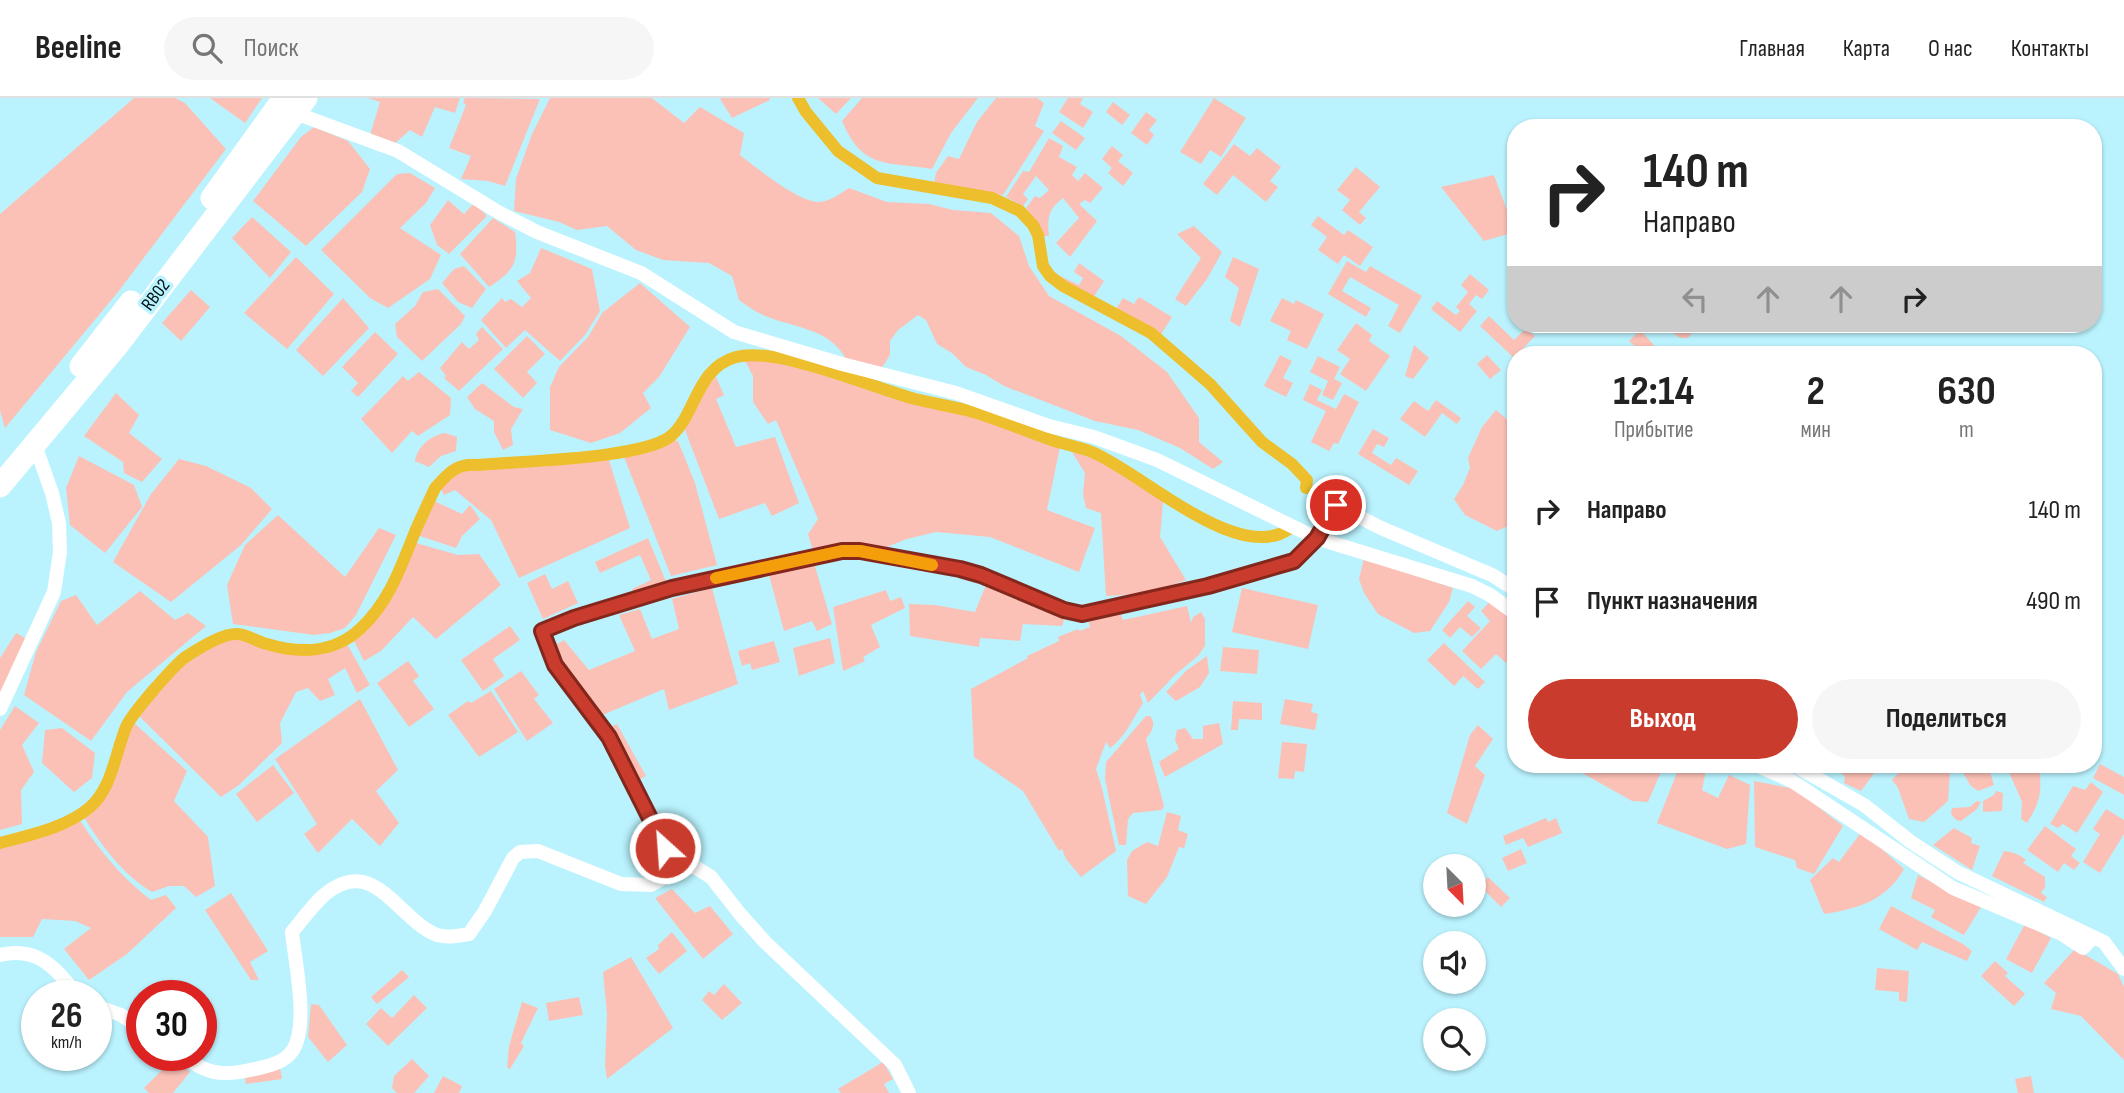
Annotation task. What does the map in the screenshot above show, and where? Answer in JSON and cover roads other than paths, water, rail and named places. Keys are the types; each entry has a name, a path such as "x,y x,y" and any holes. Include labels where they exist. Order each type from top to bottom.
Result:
{"highway":[{"name":"RB02","path":"0,486 117,347 295,103"},
{"name":"RB02","path":"0,462 41,415 223,184 295,103"}],"street":[{"path":"295,103 398,151 498,212 537,232 641,273 734,332 842,364 956,393 1049,426 1094,437 1157,460 1317,538 1472,586 1490,594 1507,607"},
{"path":"0,709 54,592 57,578 59,523 52,493 35,445"},
{"path":"676,870 609,737 555,665 542,631 574,618 672,588 842,551 860,551 960,569 981,575 1064,610 1082,614 1208,586 1294,561 1317,538 1336,505 1381,528 1492,575 1507,584"},
{"path":"1774,773 1792,781 1954,888 2060,933 2081,948 2089,942"},
{"path":"1808,773 1864,805 1911,842 1957,872 2089,942 2104,942 2124,969"},
{"path":"211,1071 229,1075 268,1066 284,1059 293,1049 300,1017 292,932 318,901 339,886 363,881 374,885 428,930 439,936 455,937 469,933 485,911 513,858 520,852 538,851 621,884 651,885 682,867 695,867 711,877 765,942 895,1065 909,1093"},
{"path":"0,955 24,953 43,959 63,980"}],"waterway":[{"path":"798,98 838,151 877,178 992,198 1020,211 1038,235 1043,266 1050,276 1063,286 1151,333 1210,384 1262,442 1292,464 1307,480 1306,488"},
{"path":"0,843 58,826 89,808 108,781 130,720 178,663 202,647 224,636 237,634 279,647 317,649 340,642 361,628 388,593 435,488 454,470 471,465 609,454 656,444 671,436 679,427 712,371 736,357 754,355 799,362 915,399 976,413 1092,452 1217,526 1244,535 1268,537 1289,529"}]}
